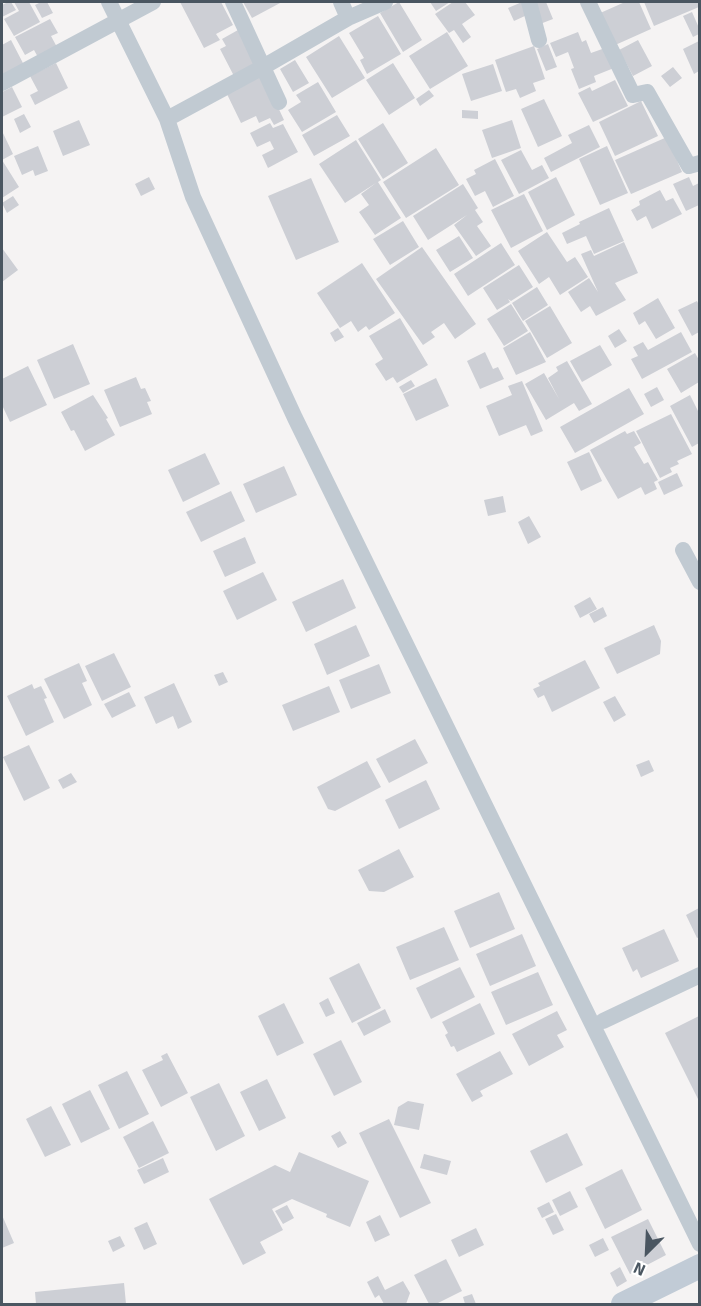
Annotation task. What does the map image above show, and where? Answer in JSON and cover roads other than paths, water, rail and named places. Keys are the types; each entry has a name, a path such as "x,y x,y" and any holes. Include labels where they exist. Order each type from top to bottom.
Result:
{"street":[{"path":"110,2 167,119 193,197 295,418 699,1244"},
{"path":"2,83 153,2"},
{"path":"233,2 279,102"},
{"path":"341,2 348,18"},
{"path":"167,119 348,18 385,2"},
{"path":"529,2 539,40"},
{"path":"588,2 633,95 647,92 689,166 699,163"},
{"path":"683,550 699,582"},
{"path":"603,1021 699,975"},
{"path":"623,1305 699,1266"}]}
